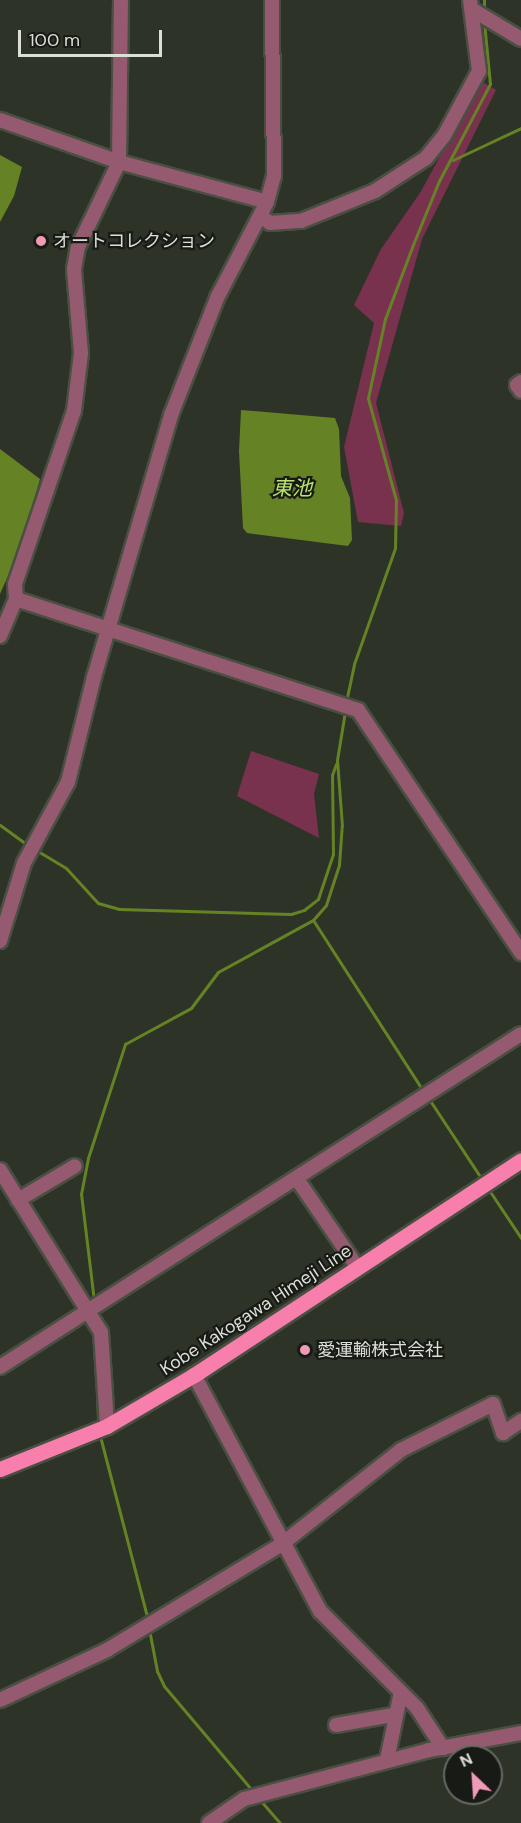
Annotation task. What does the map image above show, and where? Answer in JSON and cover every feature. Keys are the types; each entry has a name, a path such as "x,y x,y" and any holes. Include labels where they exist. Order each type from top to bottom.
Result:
{"main road":[{"name":"Kobe Kakogawa Himeji Line","path":"0,1469 107,1426 194,1375 521,1160"}],"street":[{"path":"0,636 16,599 15,584 74,411 81,353 74,269 78,247 119,162 121,0"},
{"path":"0,941 31,848 69,782 108,629 171,415 217,298 243,244 262,217 267,202 274,176 272,0"},
{"path":"262,217 270,223 302,221 375,191 426,158 444,136 479,71 471,5"},
{"path":"471,5 521,39"},
{"path":"0,120 119,162 267,202"},
{"path":"521,382 517,385 521,391"},
{"path":"16,599 358,710 521,953"},
{"path":"0,1367 88,1307 297,1179 521,1034"},
{"path":"18,1200 75,1166"},
{"path":"0,1170 88,1307 101,1332 107,1426"},
{"path":"297,1179 358,1268"},
{"path":"194,1375 282,1544 320,1611 400,1692 443,1748 387,1760 244,1799 209,1823"},
{"path":"0,1700 107,1650 282,1544 401,1450 493,1404 503,1433 521,1421"},
{"path":"387,1760 393,1715 400,1692"},
{"path":"336,1725 393,1715"},
{"path":"459,1745 521,1733"}],"shaded area":[{"path":"481,81 496,90 422,239 376,403 404,513 401,526 358,522 344,447 374,323 354,305 381,249 420,193"},
{"path":"251,751 319,774 314,794 319,838 237,796"}],"water":[{"path":"0,155 22,167 14,196 0,222"},
{"name":"東池","path":"241,410 335,418 339,429 341,476 350,498 352,540 348,546 247,533 243,528 239,451"},
{"path":"0,449 40,479 20,549 0,594"}],"waterway":[{"path":"484,0 484,13"},
{"path":"346,702 354,664 395,548 396,500 368,398 385,319 412,247 439,181 490,84 484,22"},
{"path":"453,160 521,128"},
{"path":"94,1301 81,1194 88,1158 125,1044 191,1008 218,972 313,920 326,905 339,865 342,826 337,760 345,711"},
{"path":"36,850 66,868 98,903 119,909 291,914 304,910 318,899 333,854 332,775 336,764"},
{"path":"0,825 28,845"},
{"path":"313,920 424,1092"},
{"path":"429,1099 481,1178"},
{"path":"491,1193 521,1238"},
{"path":"96,1359 98,1419"},
{"path":"100,1436 148,1620"},
{"path":"149,1629 157,1671 164,1686 252,1790"},
{"path":"260,1800 280,1823"}],"place":[{"name":"オートコレクション","path":"41,241"},
{"name":"愛運輸株式会社","path":"305,1350"}]}
